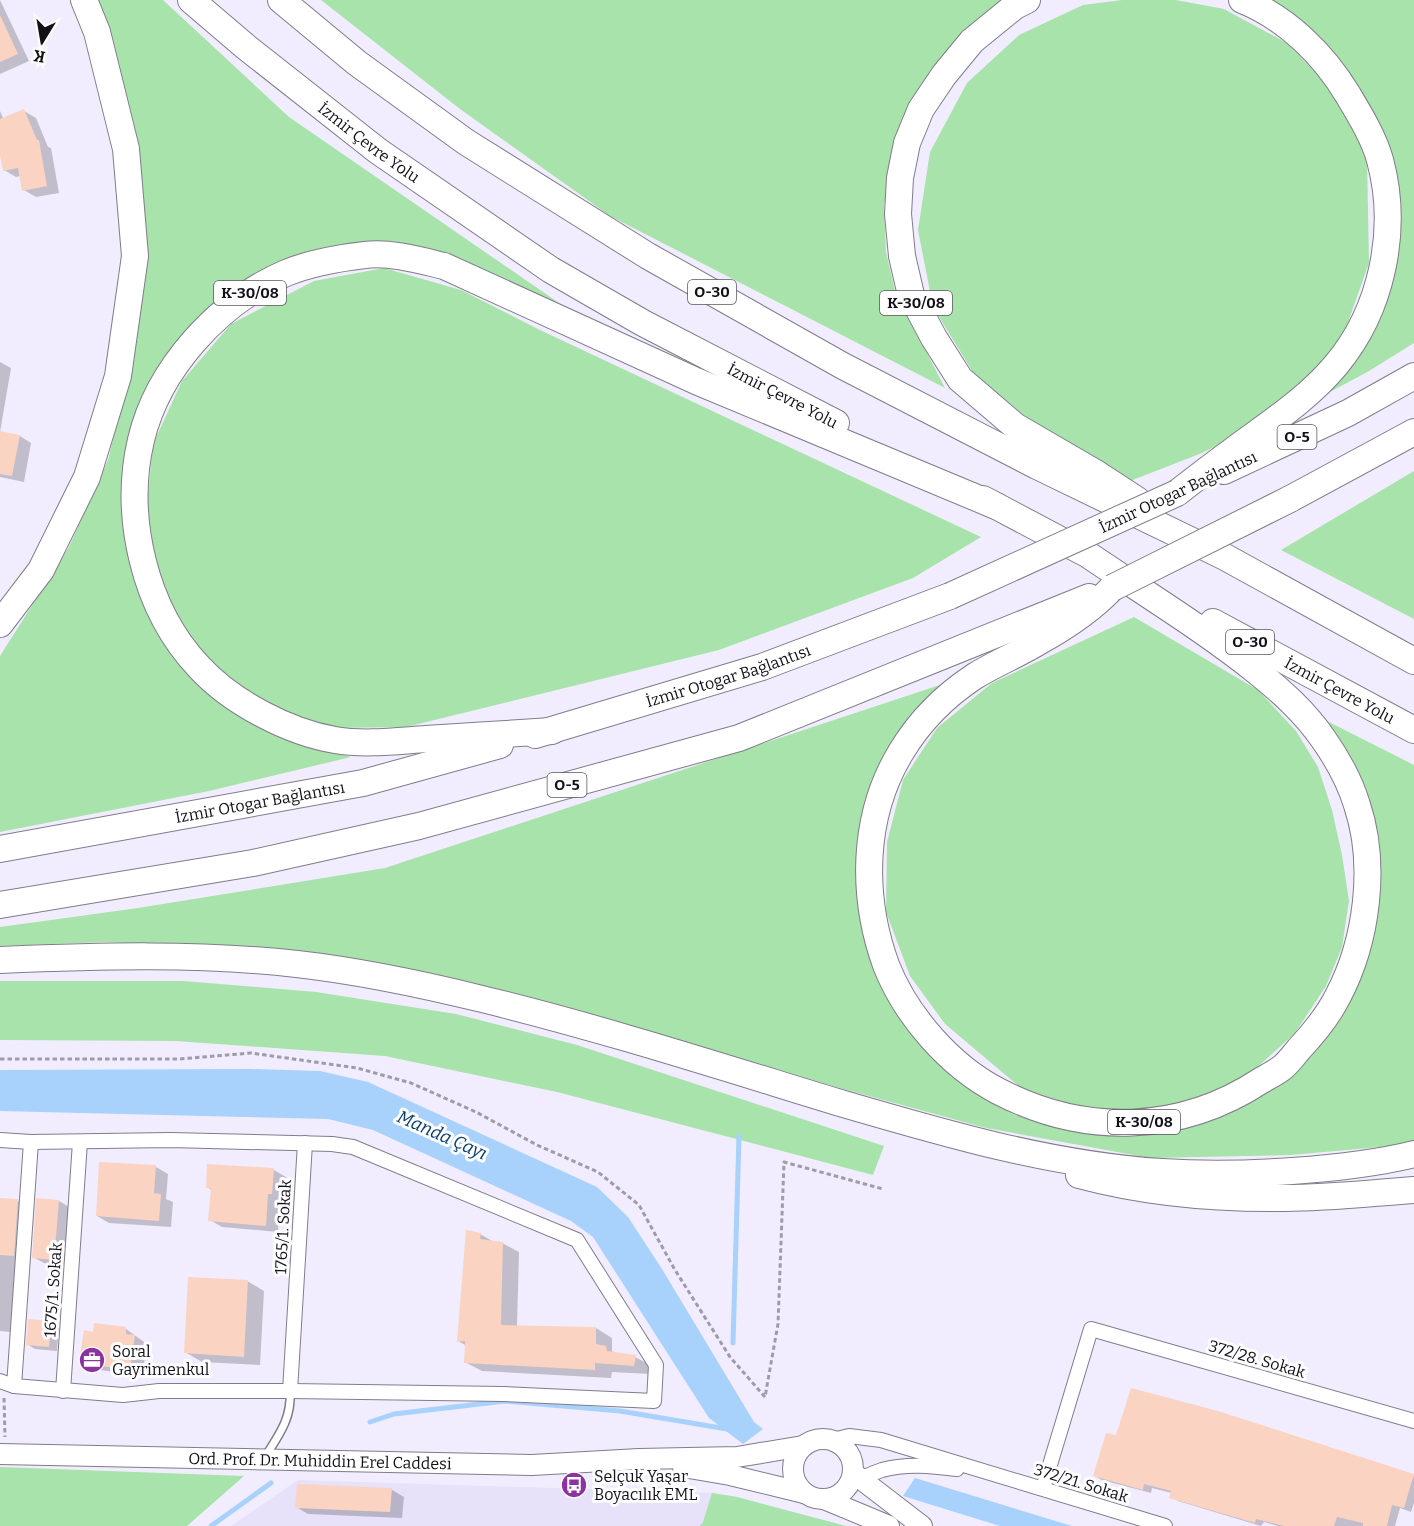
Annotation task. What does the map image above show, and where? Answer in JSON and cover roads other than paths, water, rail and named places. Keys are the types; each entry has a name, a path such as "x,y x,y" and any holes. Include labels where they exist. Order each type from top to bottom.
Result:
{"highway":[{"path":"0,624 41,570 87,477 118,376 135,256 126,149 97,32 84,0"},
{"name":"İzmir Çevre Yolu","path":"191,0 255,54 378,151 551,270 643,323 1087,554 1414,730"},
{"name":"O-30","path":"281,0 357,63 466,142 648,256 843,366 1037,466 1225,557 1414,661"},
{"name":"K-30/08","path":"1027,0 1015,6 972,41 944,75 921,109 907,143 900,178 898,214 902,256 911,295 934,338 960,378 1015,426 1094,472 1156,512 1175,534"},
{"path":"1177,493 1311,391 1336,364 1360,329 1373,300 1385,251 1388,222 1386,190 1379,158 1362,118 1341,83 1318,54 1288,27 1242,0"},
{"name":"K-30/08","path":"552,731 380,742 336,740 295,729 259,712 234,696 199,667 175,634 156,599 143,561 137,529 135,478 141,439 154,401 173,368 202,334 240,298 286,273 325,261 367,255 410,258 444,266 696,381 996,506"},
{"name":"İzmir Otogar Bağlantısı","path":"0,849 363,783 552,731 762,667 950,596 1348,412 1414,376"},
{"name":"O-5","path":"0,905 253,863 419,826 739,738 1112,588 1290,499 1414,432"},
{"name":"K-30/08","path":"1087,554 1224,645 1300,708 1336,759 1358,807 1368,878 1365,916 1353,962 1337,998 1316,1030 1283,1067 1245,1092 1215,1107 1179,1118 1102,1123 1063,1117 1023,1104 983,1083 949,1057 929,1035 890,973 881,949 869,897 868,861 873,828 883,792 898,756 915,731 943,701 974,676 1041,641 1092,608 1112,588"},
{"path":"0,960 70,957 231,959 298,964 396,980 574,1023 897,1120 994,1146 1093,1164 1150,1171 1244,1174 1327,1168 1414,1154"},
{"path":"994,1146 1046,1167 1117,1185 1185,1194 1285,1198 1414,1190"}],"main road":[{"path":"889,1526 804,1492 797,1485 794,1475 793,1464 796,1454 812,1440 822,1438 842,1444 849,1452 853,1462 855,1478 922,1526"},
{"name":"Ord. Prof. Dr. Muhiddin Erel Caddesi","path":"2,1454 532,1465 639,1459 737,1457 803,1446"},
{"name":"Ord. Prof. Dr. Muhiddin Erel Caddesi","path":"639,1459 730,1475 804,1492"},
{"path":"824,1499 834,1497 844,1491 855,1478"}],"street":[{"path":"0,1140 31,1142 170,1140 332,1144 352,1147 577,1240 656,1365 654,1401 504,1394 290,1390 159,1390 123,1395 63,1391 6,1383 31,1142"},
{"name":"1675/1. Sokak","path":"63,1391 80,1142"},
{"name":"1765/1. Sokak","path":"290,1390 304,1143"},
{"name":"372/28. Sokak","path":"1043,1488 1091,1329 1414,1421"},
{"name":"372/21. Sokak","path":"833,1440 849,1436 867,1436 1165,1526"},
{"name":"372/21. Sokak","path":"855,1478 882,1470 919,1465 986,1472"}],"lane":[{"path":"264,1459 286,1424 291,1404 290,1390"}],"water":[{"name":"Manda Çayı","path":"0,1070 320,1071 368,1082 597,1187 628,1217 754,1422 763,1429 743,1444 709,1418 593,1237 571,1221 373,1130 328,1119 0,1111"},
{"path":"915,1478 1072,1526 1000,1526 903,1496"}],"waterway":[{"path":"733,1343 739,1136"},
{"path":"370,1422 394,1414 505,1401 620,1411 727,1429"},
{"path":"211,1526 271,1483"}],"place":[{"name":"Soral Gayrimenkul","path":"92,1360"},
{"name":"Selçuk Yaşar Boyacılık EML","path":"574,1485"}]}
